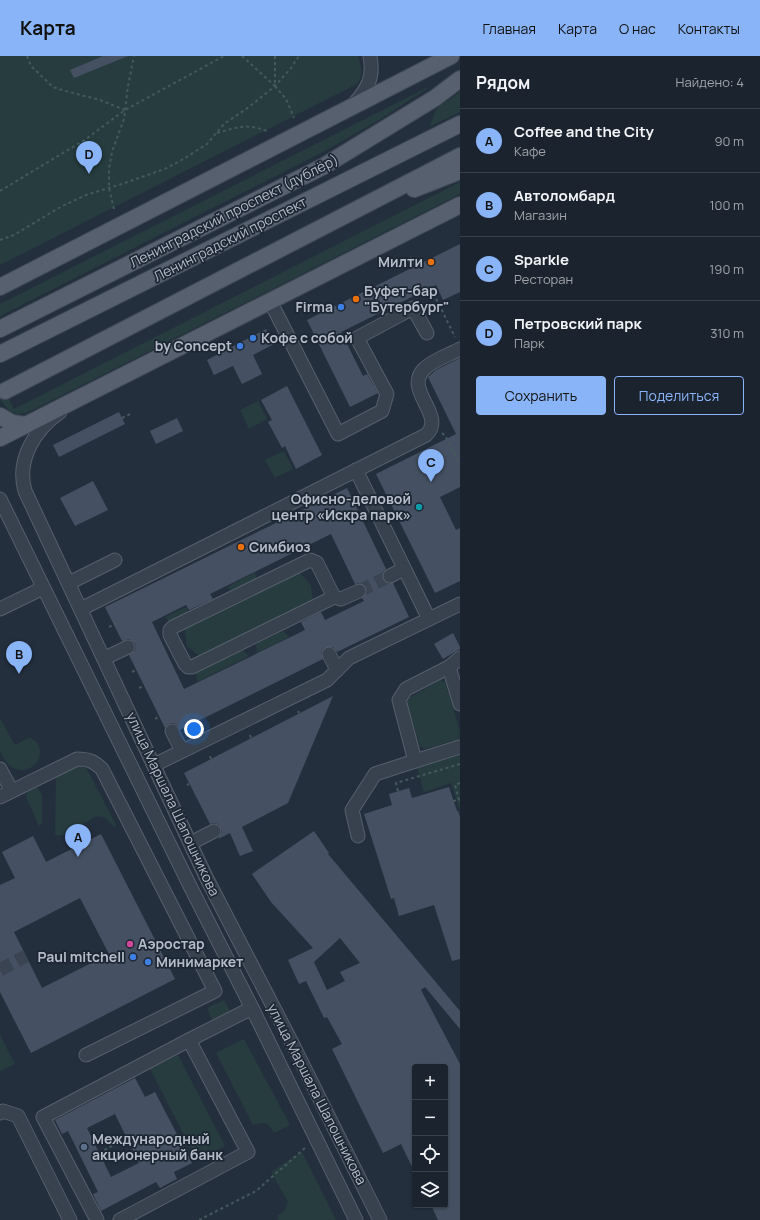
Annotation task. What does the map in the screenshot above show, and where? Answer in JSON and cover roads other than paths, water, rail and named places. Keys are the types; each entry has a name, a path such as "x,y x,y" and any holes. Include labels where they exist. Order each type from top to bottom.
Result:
{"main road":[{"path":"0,287 451,56"},
{"name":"Ленинградский проспект (дублёр)","path":"0,329 324,166 435,98 460,79"},
{"name":"Ленинградский проспект","path":"0,354 460,124"},
{"path":"5,391 460,156"},
{"path":"350,212 460,171"},
{"path":"0,438 460,205"},
{"path":"0,416 12,423 25,425"}],"street":[{"path":"351,107 366,90 370,82 372,67 370,56"},
{"path":"444,56 451,56"},
{"path":"270,301 338,434 382,411 387,394 357,338 413,308 426,333"},
{"path":"81,609 356,470 385,463 426,435 432,428 432,420 418,388 419,377 424,369 458,345"},
{"name":"улица Маршала Шапошникова","path":"82,397 58,413 37,434 26,454 22,472 25,491 105,658 206,877 292,1043 380,1220"},
{"path":"356,470 429,619"},
{"name":"улица Маршала Шапошникова","path":"0,499 356,1220"},
{"path":"69,583 115,560"},
{"path":"334,597 317,562 310,560 173,627 170,630 170,635 185,664 188,667 192,667 334,597 338,599 343,598 359,591"},
{"path":"390,576 404,569"},
{"path":"0,608 43,588"},
{"path":"154,765 327,680 349,658 460,604"},
{"path":"105,658 128,647"},
{"path":"332,652 339,667"},
{"path":"415,761 399,700 406,689 449,666 460,658"},
{"path":"449,666 460,704"},
{"path":"172,731 182,751"},
{"path":"358,836 352,810 375,774 460,747"},
{"path":"0,769 6,794 77,759 86,759 95,762 102,769 215,991 86,1055"},
{"path":"191,843 214,831"},
{"path":"97,1220 43,1117 252,1008"},
{"path":"120,1220 248,1152 189,1040"},
{"path":"0,1113 3,1112 18,1116 70,1220"}],"tunnel":[{"path":"359,591 390,576"},
{"path":"0,970 26,956"}],"place":[{"name":"Петровский парк","path":"89,174"},
{"name":"Милти","path":"431,262"},
{"name":"Буфет-бар \"Бутербург\"","path":"356,299"},
{"name":"Firma","path":"341,307"},
{"name":"Кофе с собой","path":"253,338"},
{"name":"by Concept","path":"240,346"},
{"name":"Sparkle","path":"431,482"},
{"name":"Офисно-деловой центр «Искра парк»","path":"419,507"},
{"name":"Симбиоз","path":"241,547"},
{"name":"Автоломбард","path":"19,674"},
{"name":"Coffee and the City","path":"78,857"},
{"name":"Аэростар","path":"130,944"},
{"name":"Paul mitchell","path":"133,957"},
{"name":"Минимаркет","path":"148,962"},
{"name":"Международный акционерный банк","path":"84,1147"}]}
